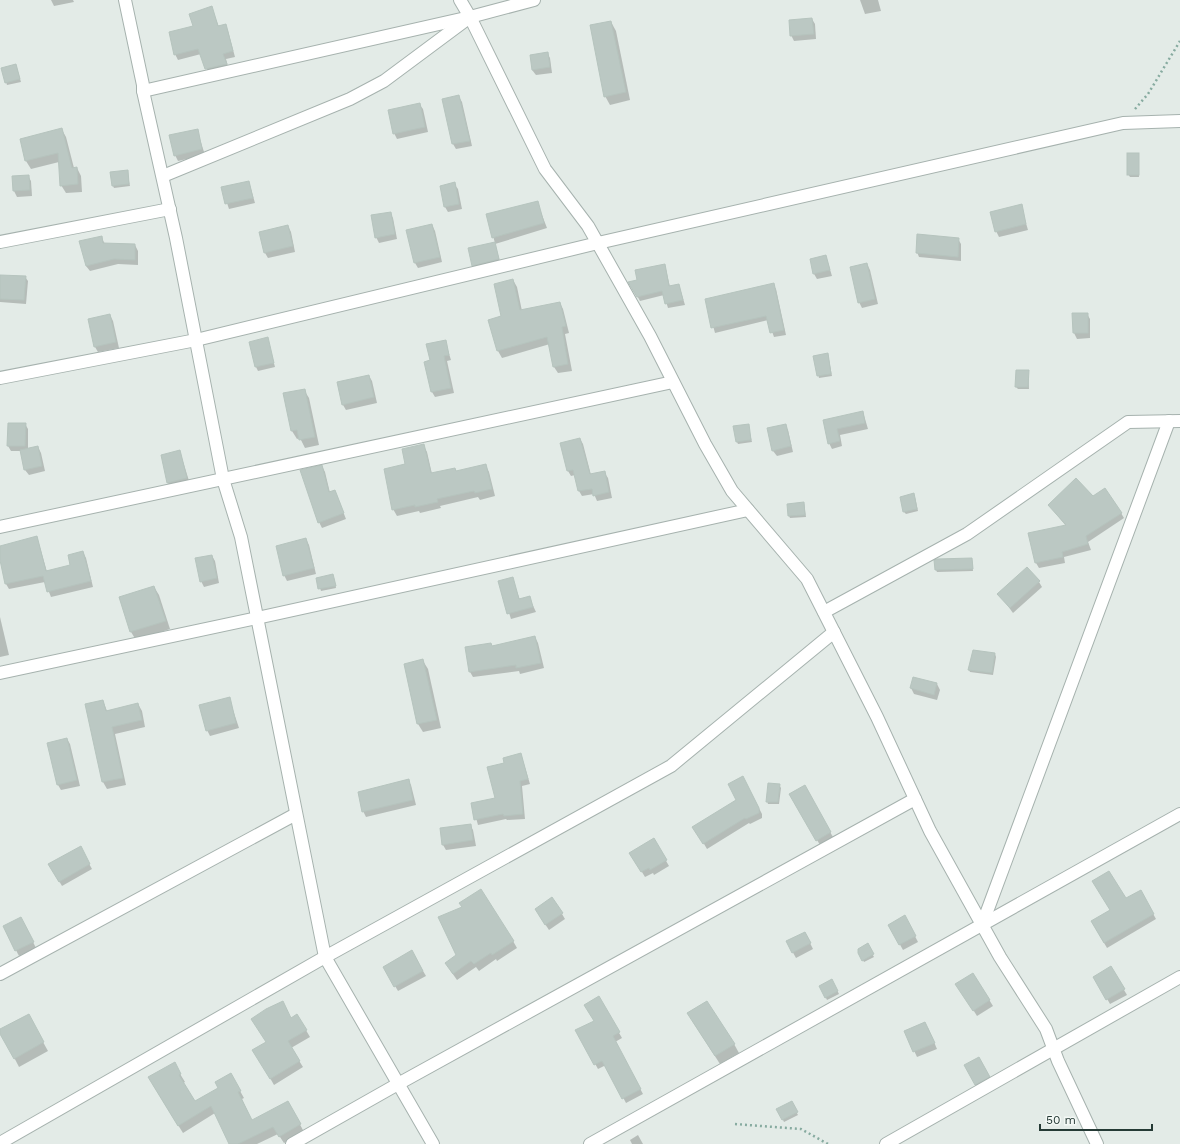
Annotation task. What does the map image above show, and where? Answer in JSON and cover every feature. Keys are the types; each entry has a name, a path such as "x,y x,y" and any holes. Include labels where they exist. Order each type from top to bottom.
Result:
{"street":[{"path":"125,0 143,91 170,209 224,479 241,537 325,957 433,1144"},
{"path":"460,0 470,17 545,169 588,226 598,243 728,484 748,510 807,578 877,717 930,831 982,925 1046,1029 1097,1144"},
{"path":"143,91 470,17 534,0"},
{"path":"163,176 350,99 384,81 470,17"},
{"path":"0,378 196,340 598,243 1123,123 1180,121"},
{"path":"0,242 170,209"},
{"path":"0,527 673,382"},
{"path":"824,612 967,534 1128,422 1175,421 982,925"},
{"path":"0,673 748,510"},
{"path":"0,1143 325,957 671,766 834,632"},
{"path":"292,1144 915,799"},
{"path":"0,974 296,814"},
{"path":"590,1144 1180,814"},
{"path":"886,1144 1180,977"}],"path":[{"path":"1123,123 1148,94 1180,41"},
{"path":"735,1124 801,1129 828,1144"}],"building":[{"path":"212,6 218,26 226,24 233,51 223,54 227,64 205,69 198,49 174,55 169,32 193,26 189,14"},
{"path":"812,18 814,34 790,36 789,20"},
{"path":"611,21 626,92 604,97 590,25"},
{"path":"548,52 550,67 532,70 530,55"},
{"path":"16,64 20,79 5,83 1,68"},
{"path":"459,95 470,141 452,144 442,99"},
{"path":"420,103 425,127 393,134 388,110"},
{"path":"62,128 72,168 77,167 78,184 60,186 58,153 25,161 20,139"},
{"path":"198,129 202,149 174,156 169,135"},
{"path":"1127,153 1139,153 1139,175 1127,175"},
{"path":"128,170 129,184 112,186 110,172"},
{"path":"29,175 30,190 13,191 12,176"},
{"path":"249,181 253,198 225,204 221,187"},
{"path":"455,182 459,204 444,207 440,186"},
{"path":"538,201 544,223 492,238 486,214"},
{"path":"1022,204 1026,224 995,232 990,212"},
{"path":"391,212 395,234 375,238 371,215"},
{"path":"432,224 440,257 414,263 406,230"},
{"path":"288,225 293,246 264,253 259,232"},
{"path":"917,234 959,238 958,257 916,253"},
{"path":"102,236 103,243 135,244 135,260 114,259 86,266 79,241"},
{"path":"495,242 499,259 472,266 468,248"},
{"path":"826,255 830,270 813,274 810,259"},
{"path":"867,263 875,299 858,303 850,267"},
{"path":"665,264 669,286 679,284 683,300 665,304 662,291 637,297 628,282 637,280 635,270"},
{"path":"0,275 26,276 24,300 0,299"},
{"path":"513,279 520,310 560,302 566,326 562,327 568,364 553,367 547,337 497,351 488,320 501,316 494,284"},
{"path":"774,283 784,330 770,333 766,316 711,328 705,299"},
{"path":"1072,313 1088,313 1088,333 1073,333"},
{"path":"110,314 116,342 94,347 88,319"},
{"path":"268,337 274,363 255,367 249,342"},
{"path":"446,340 449,355 444,356 451,388 431,392 424,362 430,360 426,344"},
{"path":"828,353 831,374 817,376 813,356"},
{"path":"1016,370 1029,370 1028,387 1015,387"},
{"path":"369,375 374,397 342,405 337,382"},
{"path":"305,389 315,437 299,440 297,430 291,431 283,393"},
{"path":"863,411 865,423 837,429 840,441 828,444 823,420"},
{"path":"8,423 26,423 25,446 7,446"},
{"path":"749,424 751,440 736,442 733,426"},
{"path":"786,424 791,446 772,451 767,428"},
{"path":"580,438 590,474 605,471 609,492 593,496 592,489 578,491 573,470 567,471 560,443"},
{"path":"424,444 431,473 455,468 456,471 486,464 492,489 475,493 474,491 437,499 438,502 415,507 415,505 392,510 384,469 405,464 402,449"},
{"path":"38,446 42,466 24,470 20,450"},
{"path":"180,450 187,478 167,483 161,455"},
{"path":"322,465 329,492 335,490 344,513 318,523 300,470"},
{"path":"1076,478 1093,496 1105,488 1122,513 1086,536 1088,544 1062,552 1063,557 1035,563 1028,533 1066,525 1048,505"},
{"path":"914,493 917,509 903,512 900,497"},
{"path":"804,502 805,515 788,516 787,504"},
{"path":"37,536 46,571 70,565 68,555 83,551 91,581 47,592 43,576 5,584 0,560 0,546"},
{"path":"306,538 314,568 283,576 276,546"},
{"path":"212,555 217,578 200,582 195,558"},
{"path":"972,558 973,569 935,570 934,560 937,559"},
{"path":"1027,567 1040,581 1010,608 997,594"},
{"path":"333,574 336,586 318,589 316,578"},
{"path":"513,577 519,599 530,596 533,607 507,614 498,581"},
{"path":"154,586 166,621 130,632 119,597"},
{"path":"535,636 541,663 516,668 516,665 469,672 465,647 491,643 492,646"},
{"path":"973,650 995,653 992,673 968,670"},
{"path":"423,659 437,720 417,724 404,664"},
{"path":"913,677 937,683 934,695 910,688"},
{"path":"230,697 236,723 206,731 199,705"},
{"path":"103,700 106,711 138,703 142,720 112,727 123,778 102,782 85,704"},
{"path":"67,738 77,780 57,785 47,743"},
{"path":"521,753 528,779 520,781 523,814 504,816 503,814 474,820 471,803 495,798 487,767 504,763 503,758"},
{"path":"743,776 759,808 759,813 746,819 745,818 703,844 692,827 736,800 728,784"},
{"path":"409,779 413,800 362,812 358,792"},
{"path":"768,783 780,784 778,802 766,802"},
{"path":"805,785 831,832 816,841 789,794"},
{"path":"471,824 473,840 442,845 440,828"},
{"path":"654,838 667,860 650,870 649,868 641,872 629,853"},
{"path":"81,846 90,864 59,882 48,864"},
{"path":"1109,871 1126,898 1141,890 1154,914 1104,943 1091,921 1110,910 1092,881"},
{"path":"481,889 514,941 474,964 471,961 453,974 445,963 456,955 438,917 462,907 459,903"},
{"path":"552,897 563,913 545,925 535,909"},
{"path":"905,915 916,936 899,945 888,925"},
{"path":"21,917 34,942 15,951 3,926"},
{"path":"805,932 811,943 792,953 786,941"},
{"path":"868,943 874,954 862,961 858,953 858,949"},
{"path":"412,950 423,971 394,987 383,967"},
{"path":"1111,966 1125,989 1106,1000 1093,977"},
{"path":"973,973 990,1000 973,1011 955,984"},
{"path":"832,979 838,991 825,998 819,986"},
{"path":"599,996 620,1032 613,1036 641,1089 622,1099 602,1061 594,1065 575,1030 594,1021 584,1005"},
{"path":"283,1001 291,1018 297,1014 307,1030 288,1041 300,1061 270,1079 252,1050 266,1042 251,1019 266,1009"},
{"path":"707,1001 735,1044 715,1056 687,1013"},
{"path":"29,1014 44,1042 14,1059 0,1034 0,1029"},
{"path":"925,1022 935,1043 913,1052 904,1031"},
{"path":"979,1057 990,1077 975,1085 964,1065"},
{"path":"175,1062 181,1074 179,1075 195,1101 218,1088 215,1082 231,1073 241,1091 238,1092 252,1120 288,1101 301,1124 279,1137 273,1127 238,1144 229,1144 211,1106 178,1126 148,1077"},
{"path":"792,1101 798,1112 782,1120 776,1109"}]}
